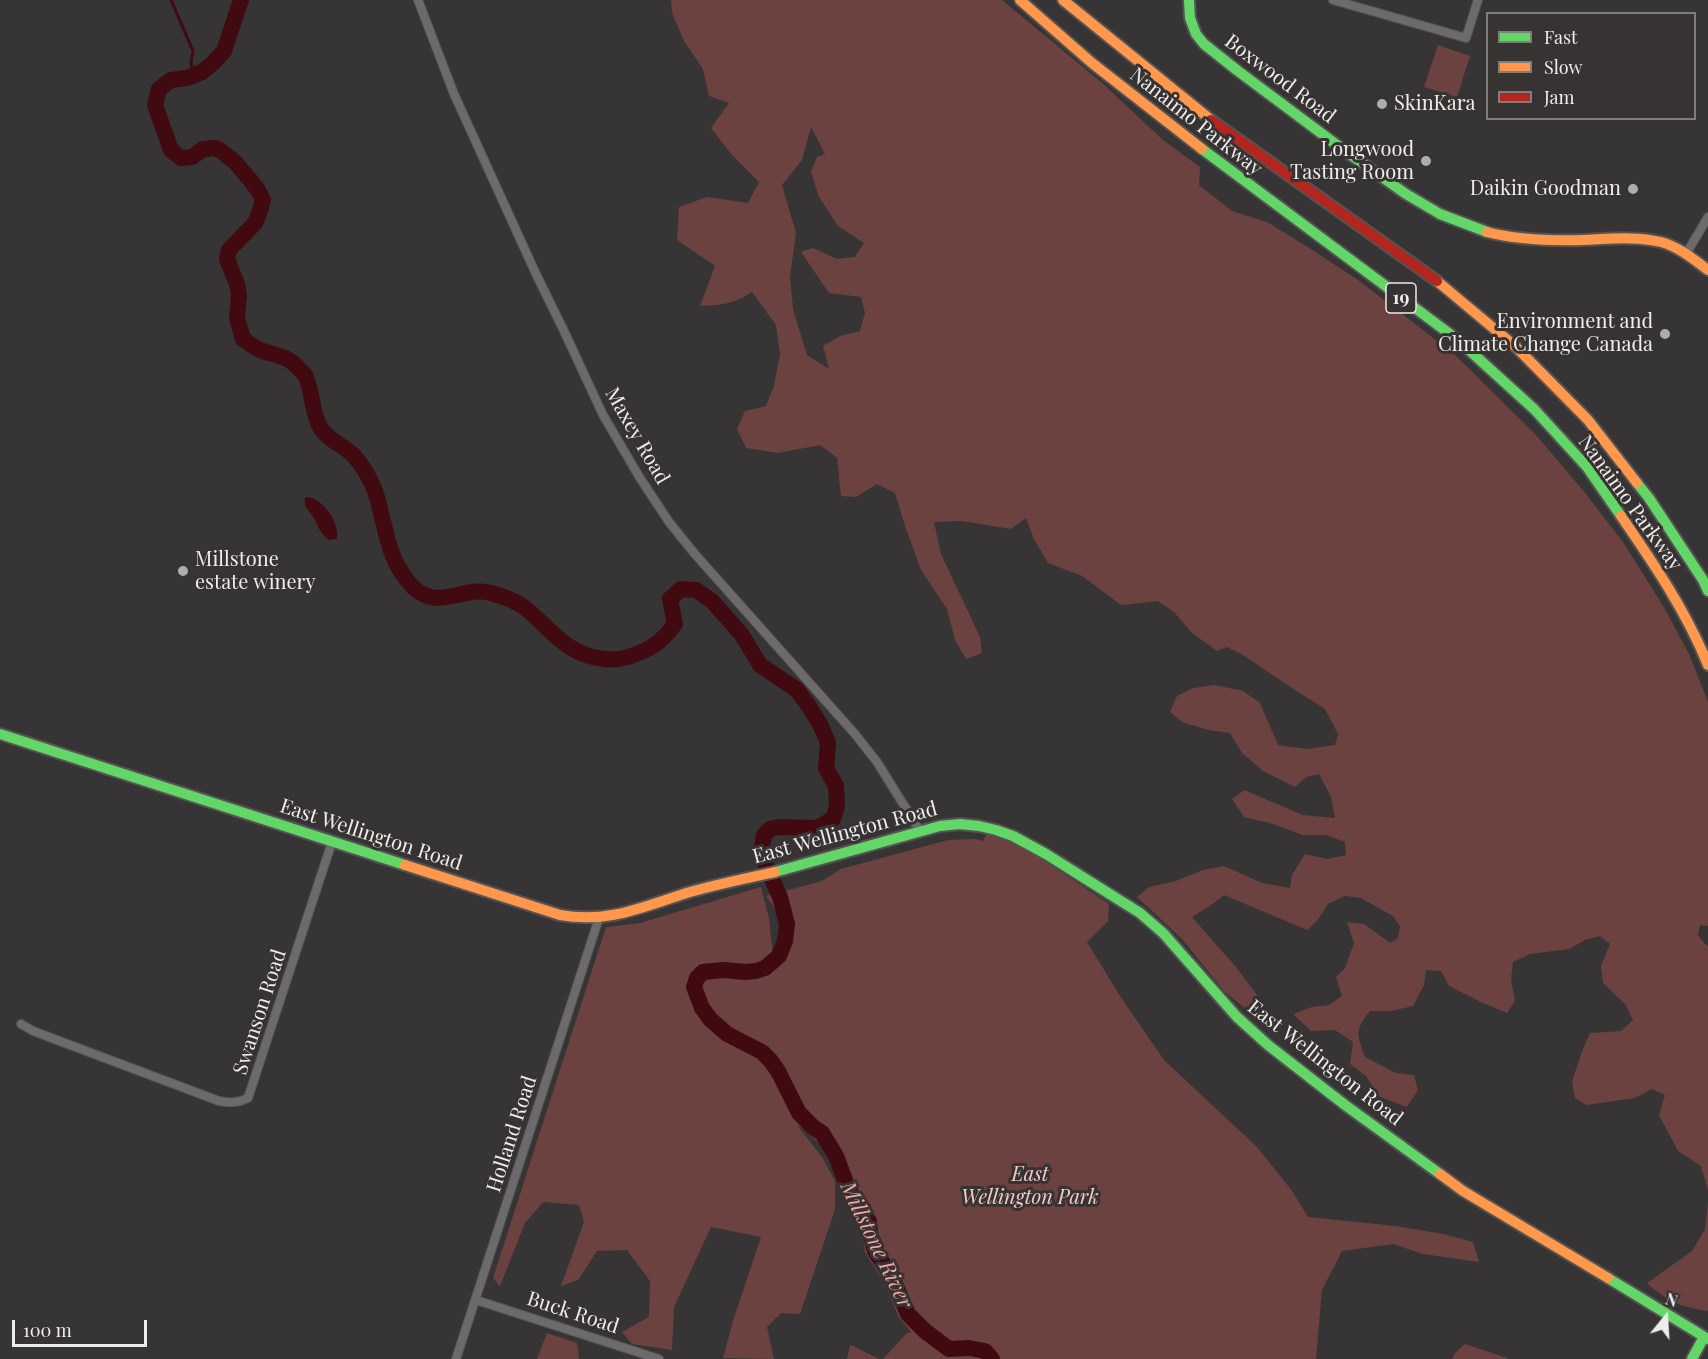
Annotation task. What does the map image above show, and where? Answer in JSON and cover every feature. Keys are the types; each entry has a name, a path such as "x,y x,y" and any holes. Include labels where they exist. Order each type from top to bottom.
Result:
{"main road":[{"name":"Nanaimo Parkway","path":"1020,0 1092,63 1221,164 1458,340 1534,409 1587,468 1662,576 1698,640 1708,665"},
{"name":"Nanaimo Parkway","path":"1063,0 1219,125 1437,281 1516,347 1588,420 1649,498 1708,591"},
{"name":"Boxwood Road","path":"1189,0 1190,23 1195,35 1204,44 1375,173 1440,214 1479,230 1510,236 1554,240 1642,238 1663,243 1686,254 1708,270"},
{"name":"East Wellington Road","path":"0,734 569,917 587,919 620,914 683,894 952,824 965,823 1006,832 1139,912 1163,933 1237,1017 1268,1045 1345,1105 1463,1191 1706,1338"},
{"path":"1692,1359 1706,1338"}],"street":[{"name":"Maxey Road","path":"418,0 454,94 536,274 609,425 669,522 855,734 877,762 920,831"},
{"path":"1333,0 1466,38 1478,0"},
{"path":"1686,254 1708,217"},
{"name":"Swanson Road","path":"21,1024 42,1035 219,1101 232,1103 248,1098 332,842"},
{"name":"Holland Road","path":"456,1359 599,918"},
{"name":"Buck Road","path":"476,1300 659,1359"}],"green space":[{"path":"671,0 1002,0 1101,82 1163,140 1200,167 1199,185 1232,211 1267,222 1358,280 1453,353 1535,434 1623,542 1665,609 1689,654 1708,702 1708,926 1700,925 1698,935 1708,946 1708,1190 1701,1166 1678,1151 1659,1115 1665,1095 1652,1089 1635,1098 1586,1105 1575,1098 1572,1082 1590,1033 1621,1031 1633,1020 1625,1004 1603,983 1601,966 1610,944 1600,936 1585,940 1569,949 1530,954 1513,962 1511,980 1515,1001 1507,1013 1449,986 1441,971 1426,970 1424,985 1413,1006 1391,1011 1370,1011 1361,1023 1358,1033 1365,1057 1396,1073 1414,1075 1418,1090 1407,1107 1380,1097 1366,1076 1350,1064 1353,1042 1335,1030 1311,1031 1293,1014 1312,1007 1329,1005 1342,996 1336,977 1345,968 1354,943 1347,922 1364,924 1390,943 1398,938 1400,926 1393,916 1361,898 1345,896 1328,904 1317,921 1307,930 1224,895 1192,917 1257,995 1259,1013 1253,1015 1224,991 1182,939 1137,897 1149,887 1176,881 1203,870 1224,866 1262,883 1290,888 1292,875 1305,854 1328,859 1346,855 1345,842 1326,835 1303,835 1270,823 1244,817 1232,799 1244,790 1303,815 1335,818 1331,797 1319,774 1306,777 1295,787 1263,771 1242,753 1230,733 1208,730 1182,722 1170,712 1177,696 1193,688 1215,685 1243,691 1260,703 1278,745 1307,749 1335,745 1338,734 1325,709 1243,655 1227,647 1217,651 1192,633 1174,612 1158,601 1121,605 1082,576 1048,563 1034,539 1026,518 1011,529 962,521 934,522 941,554 980,637 982,653 966,659 955,640 947,609 921,570 895,493 877,484 856,497 841,496 837,458 820,445 778,453 746,448 737,429 745,411 766,406 774,386 780,354 776,325 752,292 727,303 700,306 715,266 677,240 679,207 707,197 748,203 759,182 732,155 711,128 729,103 709,96 703,69 684,41 672,13","holes":["811,127 825,154 817,157 811,172 819,197 838,226 864,243 855,257 837,259 813,248 801,252 829,293 861,297 865,313 860,331 840,336 823,346 829,369 807,355 793,309 790,277 796,233 782,185 802,160"]},
{"path":"1438,45 1470,56 1457,97 1424,87"},
{"name":"East Wellington Park","path":"987,833 1027,849 1109,904 1108,921 1087,942 1120,996 1164,1060 1257,1147 1293,1192 1308,1217 1396,1226 1443,1234 1473,1242 1479,1262 1423,1254 1393,1244 1342,1251 1322,1290 1316,1359 883,1359 907,1333 911,1332 898,1316 887,1287 865,1252 863,1238 865,1223 861,1212 839,1184 826,1150 797,1125 822,1157 835,1181 835,1209 800,1314 781,1313 767,1327 774,1359 723,1358 761,1237 711,1227 674,1307 672,1350 632,1344 622,1332 649,1317 650,1281 627,1250 597,1251 578,1280 561,1286 584,1222 579,1205 543,1202 525,1223 500,1286 493,1278 606,927 640,923 761,887 769,918 772,964 779,945 781,929 777,913 766,896 822,881 841,869 948,840 983,841"},
{"path":"1708,1202 1708,1311 1675,1303 1647,1283 1692,1251 1705,1229"},
{"path":"547,1333 577,1343 579,1359 537,1359"},
{"path":"1465,1344 1509,1359 1452,1359"},
{"path":"850,1345 853,1346 879,1359 847,1359"}],"shaded area":[{"path":"308,497 320,503 330,513 336,525 337,539 329,540 325,537 305,506 305,498"}],"waterway":[{"path":"171,0 193,51 191,63 194,76"},
{"name":"Millstone River","path":"241,0 224,51 202,72 187,78 171,80 159,89 155,105 171,150 181,158 192,157 203,149 215,148 221,151 235,162 258,190 263,200 255,223 229,250 227,259 237,284 239,295 237,318 243,339 260,350 289,360 305,375 320,427 327,436 350,452 364,468 375,491 388,542 397,565 413,587 422,594 441,598 481,591 504,597 524,607 573,649 582,654 610,660 636,654 660,641 675,624 670,599 681,589 696,590 712,601 742,635 760,665 797,690 821,726 828,743 826,768 836,786 837,806 833,819 817,828 778,827 770,829 764,835 761,854 780,897 787,924 785,941 779,956 765,968 756,971 703,972 697,978 694,987 702,1008 710,1019 727,1034 762,1052 770,1060 799,1113 822,1133 836,1156 859,1209 869,1221 875,1251 892,1277 908,1314 925,1331 949,1349 969,1348 985,1351 992,1359"}],"traffic: fast":[{"path":"1189,0 1190,18 1196,34 1204,44 1238,71 1406,194 1440,214 1487,232"},
{"path":"1202,149 1458,340 1534,409 1587,467 1621,516"},
{"path":"1637,483 1703,580 1708,591"},
{"path":"0,734 405,865"},
{"path":"775,872 940,826 960,824 979,826 1013,836 1140,913 1163,933 1237,1017 1268,1045 1345,1105 1440,1174"},
{"path":"1608,1278 1708,1339"},
{"path":"1692,1359 1704,1337"}],"traffic: slow":[{"path":"1020,0 1092,63 1202,149"},
{"path":"1063,0 1211,120"},
{"path":"1487,232 1547,240 1622,238 1651,240 1674,247 1708,270"},
{"path":"1437,281 1516,347 1588,420 1637,483"},
{"path":"1621,516 1680,607 1708,665"},
{"path":"405,865 560,915 578,917 626,912 701,889 775,872"},
{"path":"1440,1174 1463,1191 1608,1278"}],"traffic: jam":[{"path":"1211,120 1437,281"}],"place":[{"name":"SkinKara","path":"1382,104"},
{"name":"Longwood Tasting Room","path":"1426,161"},
{"name":"Daikin Goodman","path":"1633,189"},
{"name":"Environment and Climate Change Canada","path":"1665,334"},
{"name":"Millstone estate winery","path":"183,571"}]}
